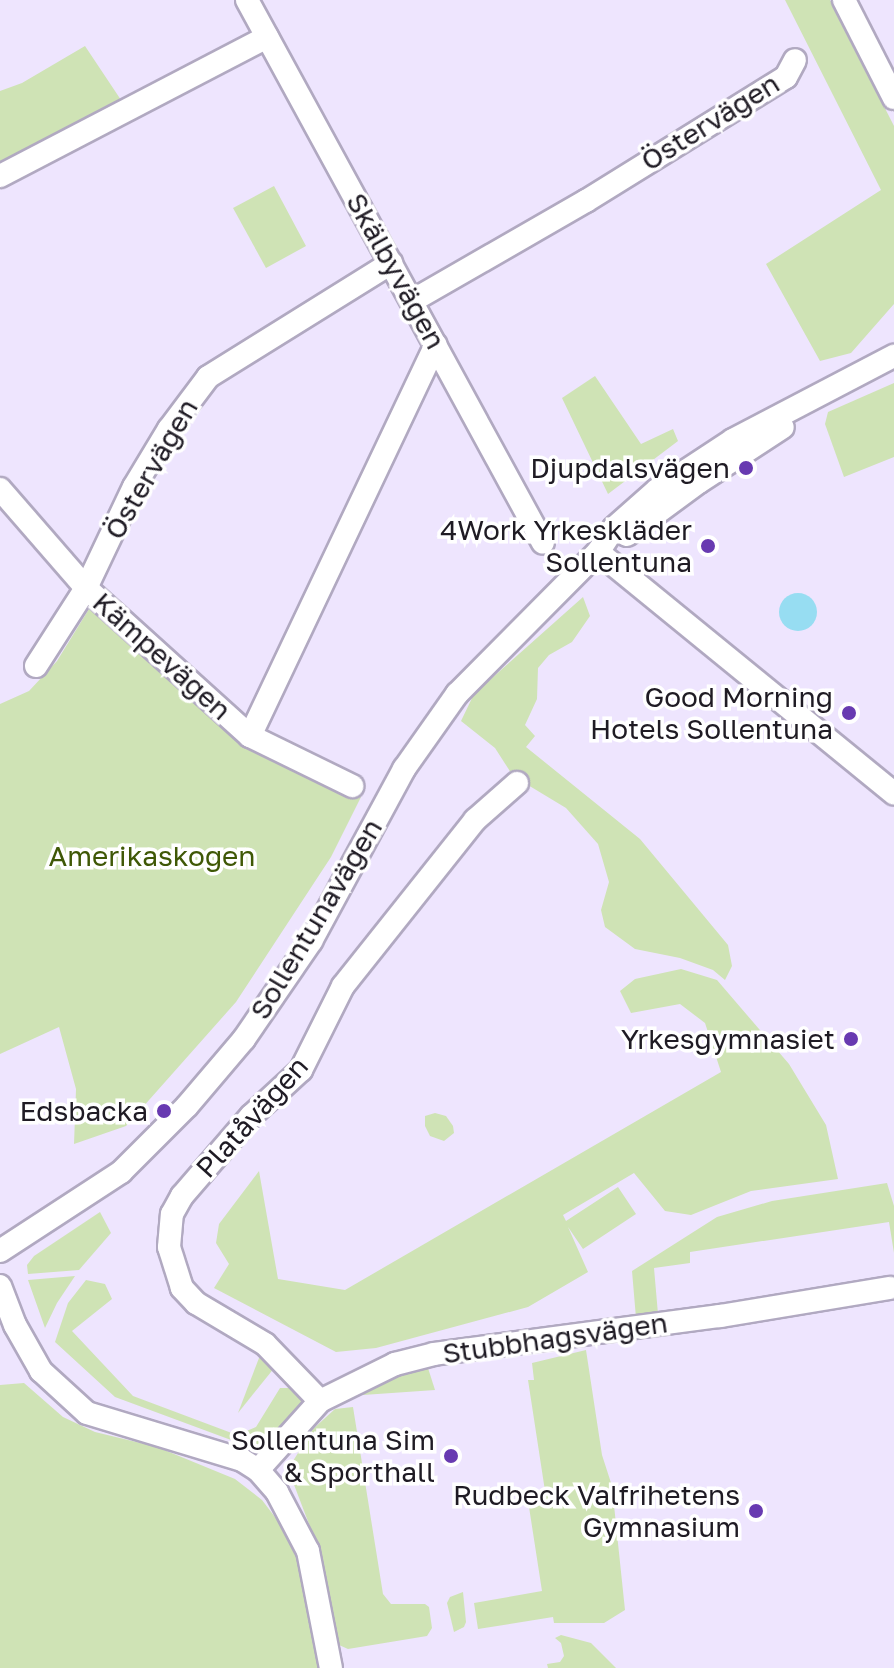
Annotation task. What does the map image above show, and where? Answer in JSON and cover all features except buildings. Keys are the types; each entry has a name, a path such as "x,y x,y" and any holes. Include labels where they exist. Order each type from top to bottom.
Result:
{"street":[{"name":"Skälbyvägen","path":"247,0 543,543"},
{"path":"844,0 894,98"},
{"path":"0,176 267,37"},
{"name":"Östervägen","path":"412,301 586,201 786,77 795,60"},
{"name":"Östervägen","path":"36,666 86,588 134,487 192,395 208,377 391,263"},
{"path":"250,736 436,345"},
{"name":"Sollentunavägen","path":"0,1251 121,1172 187,1106 244,1039 311,941 404,769 457,694 598,552 614,528 693,464 786,410 894,356"},
{"name":"Sollentunavägen","path":"598,552 783,427 894,373"},
{"name":"Kämpevägen","path":"0,489 86,588 250,736 352,786"},
{"path":"598,552 894,793"},
{"name":"Platåvägen","path":"320,1401 265,1344 196,1303 182,1288 169,1247 172,1214 182,1196 251,1116 301,1070 343,986 475,820 517,783"},
{"path":"0,1286 15,1325 34,1361 62,1394 87,1413 216,1450 258,1470 291,1513 308,1551 331,1668"},
{"name":"Stubbhagsvägen","path":"258,1470 320,1401 374,1372 434,1354 720,1316 890,1288"}],"green space":[{"path":"785,0 830,0 894,126 894,304 851,353 820,361 766,264 881,190"},
{"path":"85,46 123,103 0,168 0,91 22,83"},
{"path":"274,186 306,246 266,268 233,208"},
{"path":"595,376 641,444 673,429 678,441 608,494 562,398"},
{"path":"894,383 894,457 844,477 825,424 828,412"},
{"path":"583,597 590,616 572,642 549,655 538,668 537,699 525,725 535,736 526,747 640,839 728,945 732,966 725,980 713,970 680,958 635,949 605,927 601,910 609,882 598,844 566,808 513,776 495,748 461,721 474,694"},
{"name":"Amerikaskogen","path":"92,604 184,693 230,727 361,797 331,857 236,1002 126,1126 74,1144 76,1089 59,1027 0,1054 0,704 29,691 57,661"},
{"path":"681,969 717,980 789,1064 826,1125 838,1179 751,1191 691,1215 665,1211 634,1173 563,1215 566,1221 618,1187 636,1214 583,1249 568,1227 588,1272 528,1307 376,1348 336,1352 214,1288 229,1264 216,1243 219,1224 259,1171 278,1279 345,1290 721,1072 705,1023 680,1004 631,1013 620,991 635,979"},
{"path":"435,1113 446,1116 453,1126 454,1133 444,1141 430,1136 425,1126 425,1116"},
{"path":"887,1183 894,1206 894,1253 889,1222 690,1252 690,1263 654,1268 658,1314 636,1318 632,1271 717,1217 772,1201"},
{"path":"100,1212 111,1233 79,1270 28,1274 27,1265 34,1256"},
{"path":"75,1276 57,1303 45,1328 28,1280"},
{"path":"86,1280 105,1284 112,1299 72,1331 133,1396 237,1435 256,1427 280,1388 296,1388 301,1394 302,1408 259,1447 250,1447 115,1397 55,1342 68,1303"},
{"path":"586,1350 602,1455 612,1486 625,1610 604,1623 554,1623 553,1617 478,1629 474,1603 542,1591 529,1507 547,1504 528,1380 534,1380 532,1363"},
{"path":"265,1355 275,1367 238,1413 259,1358"},
{"path":"428,1368 435,1390 363,1395 363,1390 402,1373"},
{"path":"24,1383 63,1417 95,1432 157,1447 235,1479 262,1500 281,1525 300,1563 323,1668 0,1668 0,1385"},
{"path":"353,1407 383,1594 391,1604 425,1604 429,1607 432,1628 427,1636 348,1649 339,1645 322,1558 288,1469 313,1429 335,1409"},
{"path":"463,1592 466,1622 464,1627 454,1632 447,1603 450,1597"},
{"path":"561,1635 591,1643 616,1668 548,1668 547,1664 560,1662 564,1656 561,1643 555,1638"}],"water":[{"path":"798,593 811,599 817,612 811,625 798,631 785,625 779,612 785,599"}],"place":[{"name":"Djupdalsvägen","path":"746,468"},
{"name":"4Work Yrkeskläder Sollentuna","path":"708,546"},
{"name":"Good Morning Hotels Sollentuna","path":"849,713"},
{"name":"Yrkesgymnasiet","path":"851,1039"},
{"name":"Edsbacka","path":"164,1111"},
{"name":"Sollentuna Sim & Sporthall","path":"451,1456"},
{"name":"Rudbeck Valfrihetens Gymnasium","path":"756,1511"}]}
